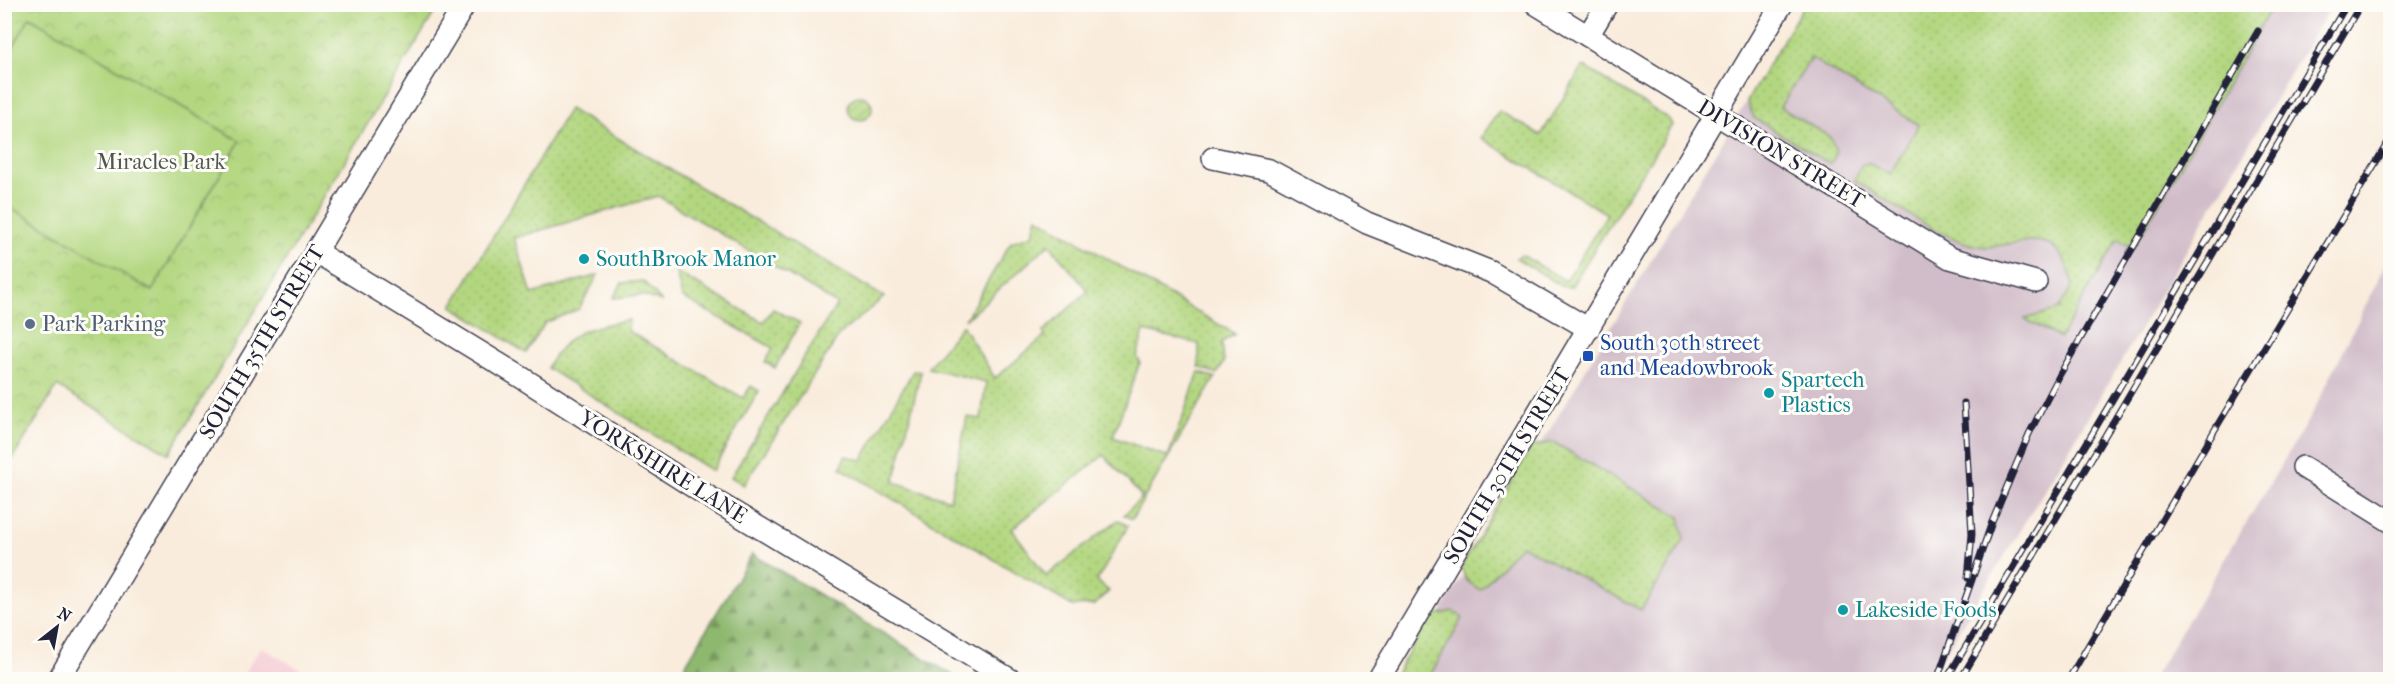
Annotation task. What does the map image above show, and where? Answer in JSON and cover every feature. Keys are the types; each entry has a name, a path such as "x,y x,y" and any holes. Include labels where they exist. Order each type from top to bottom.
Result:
{"street":[{"name":"SOUTH 35TH STREET","path":"58,680 465,4"},
{"name":"DIVISION STREET","path":"1536,4 1950,258 2036,282"},
{"path":"1588,36 1607,4"},
{"name":"SOUTH 30TH STREET","path":"1378,680 1782,4"},
{"path":"1212,158 1269,170 1367,223 1491,272 1589,329"},
{"name":"YORKSHIRE LANE","path":"316,252 717,502 1011,680"},
{"path":"2303,467 2391,521"}],"shaded area":[{"path":"1804,5 2331,5 2060,465 1929,679 1400,680"},
{"path":"2390,256 2390,679 2152,680 2313,412"},
{"path":"261,647 317,679 240,679"}],"green space":[{"name":"Miracles Park","path":"428,4 436,10 169,454 57,386 5,471 5,5"},
{"path":"1804,5 2259,5 2269,11 2133,249 2118,239 2060,338 2025,319 2059,309 2073,285 2065,262 2054,247 2040,241 1982,247 1972,245 1928,226 1855,181 1861,165 1868,163 1890,174 1919,125 1811,58 1780,107 1830,137 1837,153 1830,164 1754,118 1747,101"},
{"path":"30,17 240,141 152,291 5,204 5,61"},
{"path":"1583,66 1669,119 1672,125 1571,287 1562,286 1516,258 1522,255 1566,281 1607,214 1481,138 1499,111 1541,135"},
{"path":"860,96 865,97 871,103 871,113 865,119 860,120 855,119 849,113 848,108 849,103 855,97"},
{"path":"569,109 884,297 840,334 744,485 731,477 837,304 658,196 514,238 532,294 598,275 579,309 545,323 526,353 452,306"},
{"path":"1037,217 1235,334 1222,342 1224,362 1217,374 1199,367 1199,344 1144,331 1137,357 1140,362 1113,437 1168,457 1199,372 1215,378 1132,519 1124,515 1142,497 1104,455 1012,529 1046,576 1118,520 1128,526 1097,581 1109,591 1095,605 1072,606 841,468 845,456 862,460 913,371 921,372 894,482 950,500 967,417 981,419 986,382 928,368 962,325 995,378 1045,336 1043,332 1088,291 1049,244 965,320 1011,242 1032,235"},
{"path":"676,272 763,322 773,309 800,323 775,368 765,362 773,348 682,297"},
{"path":"643,281 662,302 642,295 613,298 622,283"},
{"path":"629,320 628,331 743,398 751,386 759,391 712,471 547,368 563,345 581,332"},
{"path":"1553,442 1680,517 1684,540 1641,610 1521,545 1480,590 1466,580 1461,567 1532,446"},
{"path":"752,554 959,679 677,679"},
{"path":"1453,611 1463,618 1428,679 1393,679 1430,616"}],"railway":[{"path":"1946,680 2347,4"},
{"path":"1960,680 2361,4"},
{"path":"1937,680 1992,522 2029,434 2059,376 2258,31"},
{"path":"2068,680 2217,426 2390,139"},
{"path":"1964,403 1972,534 1968,578"}],"place":[{"name":"SouthBrook Manor","path":"584,259"},
{"name":"Park Parking","path":"30,324"},
{"name":"South 30th street and Meadowbrook","path":"1588,356"},
{"name":"Spartech Plastics","path":"1769,393"},
{"name":"Lakeside Foods","path":"1843,610"}]}
